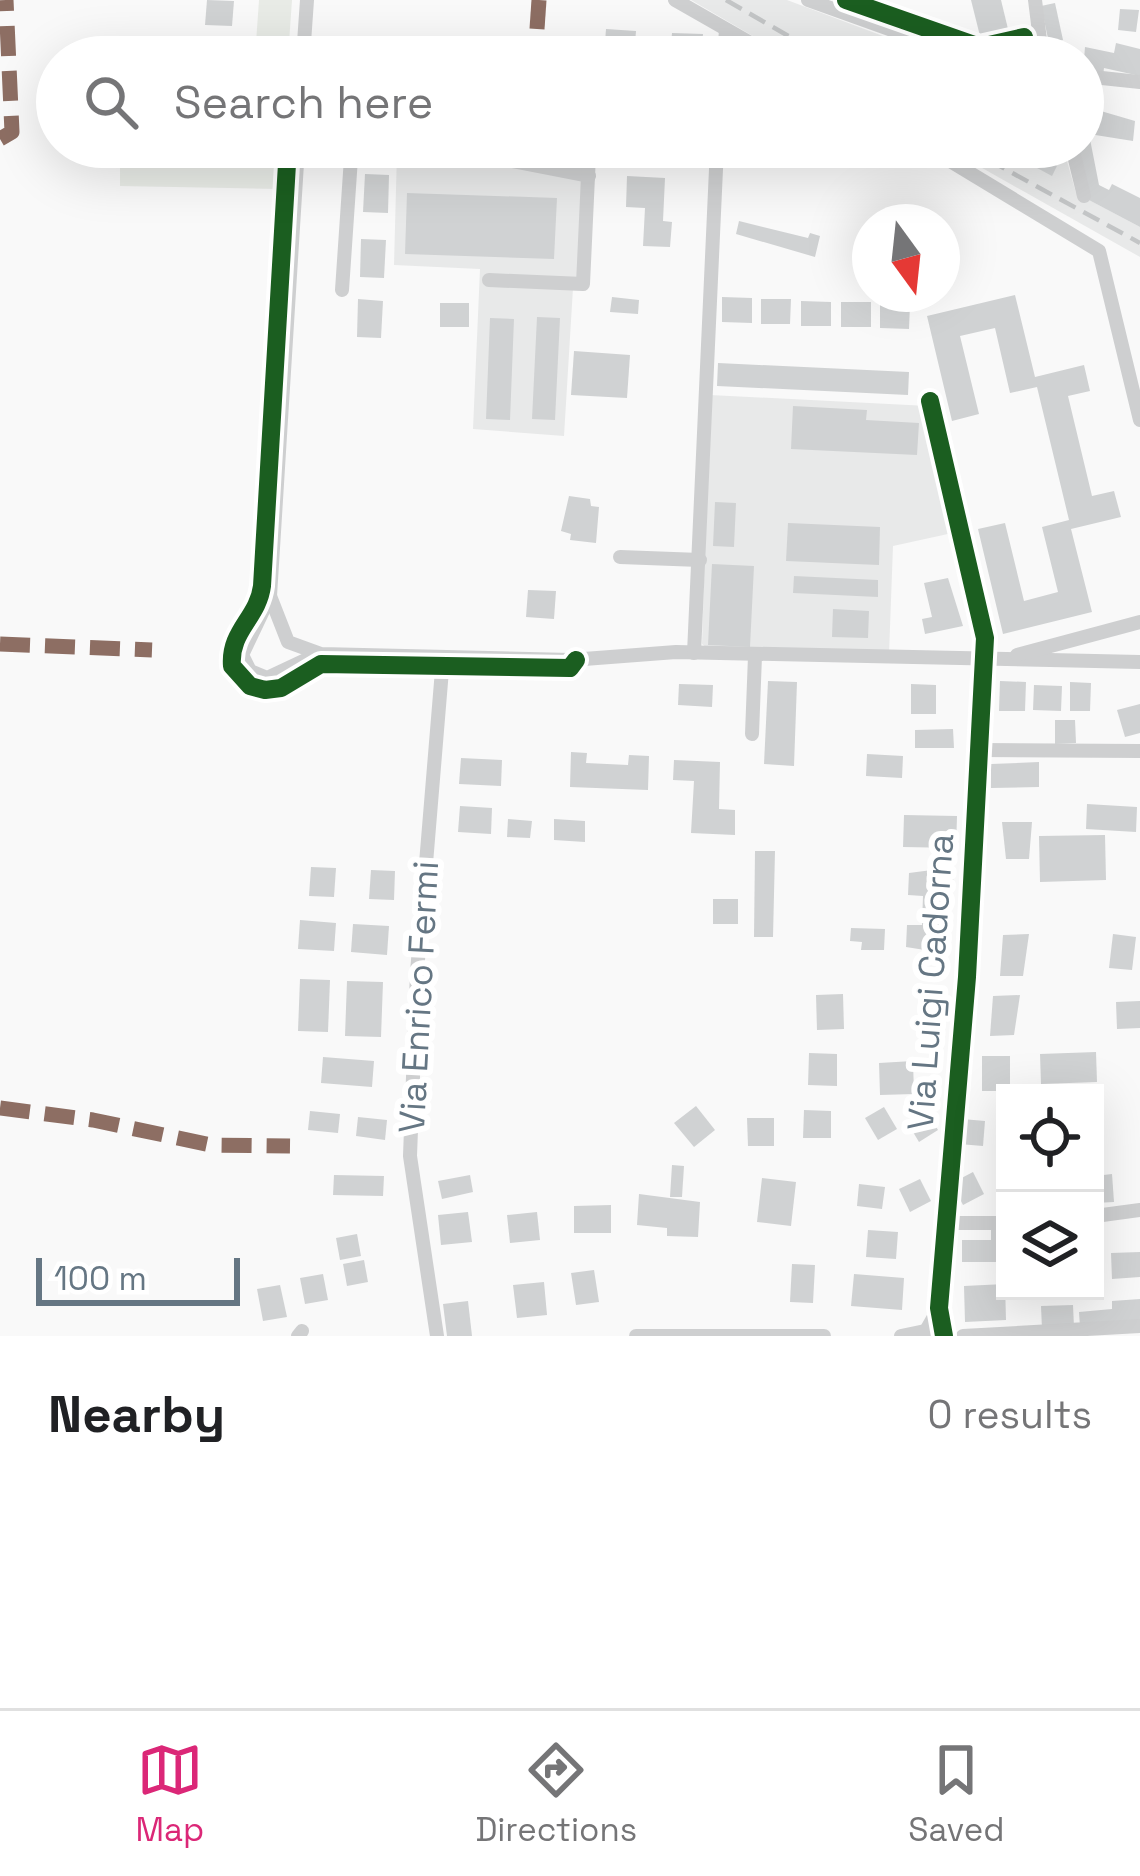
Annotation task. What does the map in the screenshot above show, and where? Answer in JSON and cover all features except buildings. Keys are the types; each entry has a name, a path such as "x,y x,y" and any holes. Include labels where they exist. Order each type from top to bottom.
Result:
{"street":[{"path":"304,36 307,0"},
{"path":"675,0 737,36"},
{"path":"808,0 909,36"},
{"path":"1035,0 1037,36"},
{"path":"726,30 726,36"},
{"path":"1104,78 1140,82"},
{"path":"297,168 270,596 242,655 250,671 269,677 321,653"},
{"path":"342,290 350,168"},
{"path":"548,168 589,176"},
{"path":"489,280 583,284 589,168"},
{"path":"694,653 716,168"},
{"path":"963,168 1099,251 1133,360 1140,420"},
{"path":"1077,168 1084,196"},
{"name":"Via Luigi Cadorna","path":"930,401 993,660 981,750 939,1308 932,1332"},
{"path":"620,556 700,560"},
{"path":"270,596 285,638 287,667"},
{"path":"993,660 1140,622"},
{"path":"253,633 268,629 321,653 443,658 571,660 694,653 1140,662"},
{"path":"1084,660 1085,636"},
{"path":"752,734 755,656"},
{"name":"Via Enrico Fermi","path":"437,1336 410,1156 417,972 443,658"},
{"path":"981,750 1140,751"},
{"path":"1104,1215 1140,1210"},
{"path":"945,1223 996,1222"},
{"path":"963,1336 1140,1326"},
{"path":"901,1336 932,1332"},
{"path":"636,1336 824,1336"}],"shaded area":[{"path":"259,0 292,0 289,36 256,36"},
{"path":"691,0 787,0 883,36 753,36"},
{"path":"120,168 281,168 280,189 120,186"},
{"path":"397,168 536,168 593,175 586,288 573,288 564,436 473,429 480,269 394,265"},
{"path":"982,168 1069,168 1076,193 1140,227 1140,257"},
{"path":"710,395 928,406 957,532 893,546 889,654 708,649 702,644"}],"railway":[{"path":"726,0 789,36"},
{"path":"1003,168 1140,243"}],"marked path":[{"path":"0,139 12,132 6,0"},
{"path":"537,29 539,0"},
{"path":"0,644 152,650"},
{"path":"0,1108 93,1120 211,1145 290,1146"}],"cycle path":[{"path":"846,0 949,36"},
{"path":"287,168 262,586 235,643 232,666 250,686 265,690 281,688 321,664 570,668 576,660"},
{"path":"930,401 985,638 967,977 939,1308 944,1336"}]}
